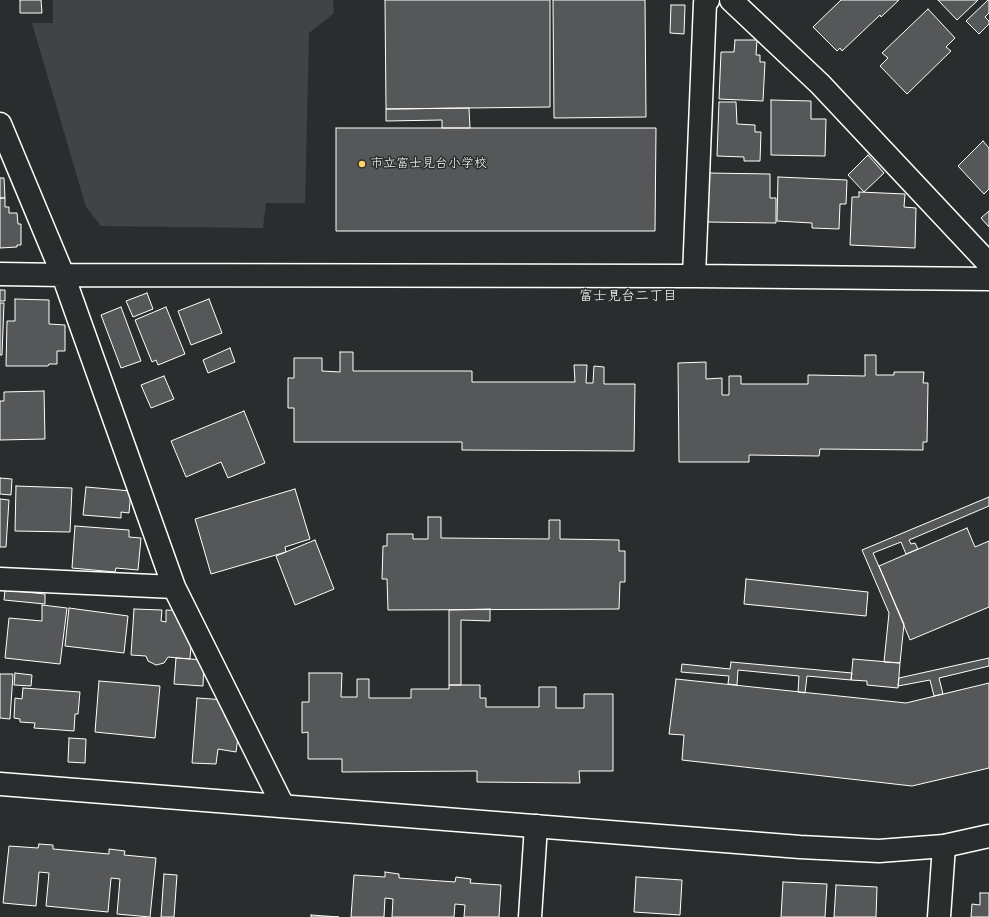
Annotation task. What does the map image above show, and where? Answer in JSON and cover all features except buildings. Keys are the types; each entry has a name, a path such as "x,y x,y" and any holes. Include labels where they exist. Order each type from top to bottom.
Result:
{"street":[{"path":"694,276 705,3 708,0"},
{"path":"731,0 820,84 989,264"},
{"path":"0,124 63,275 174,587 283,806"},
{"path":"0,274 694,276 989,279"},
{"path":"0,579 174,587"},
{"path":"0,784 808,848 879,851 944,846 989,836"},
{"path":"530,917 536,826"},
{"path":"939,917 944,846"}],"shaded area":[{"path":"53,0 333,0 334,13 309,33 305,203 266,203 263,228 101,226 86,207 32,23 53,23"}],"place":[{"name":"市立富士見台小学校","path":"362,164"}],"district":[{"name":"富士見台二丁目","path":"628,297"}]}
